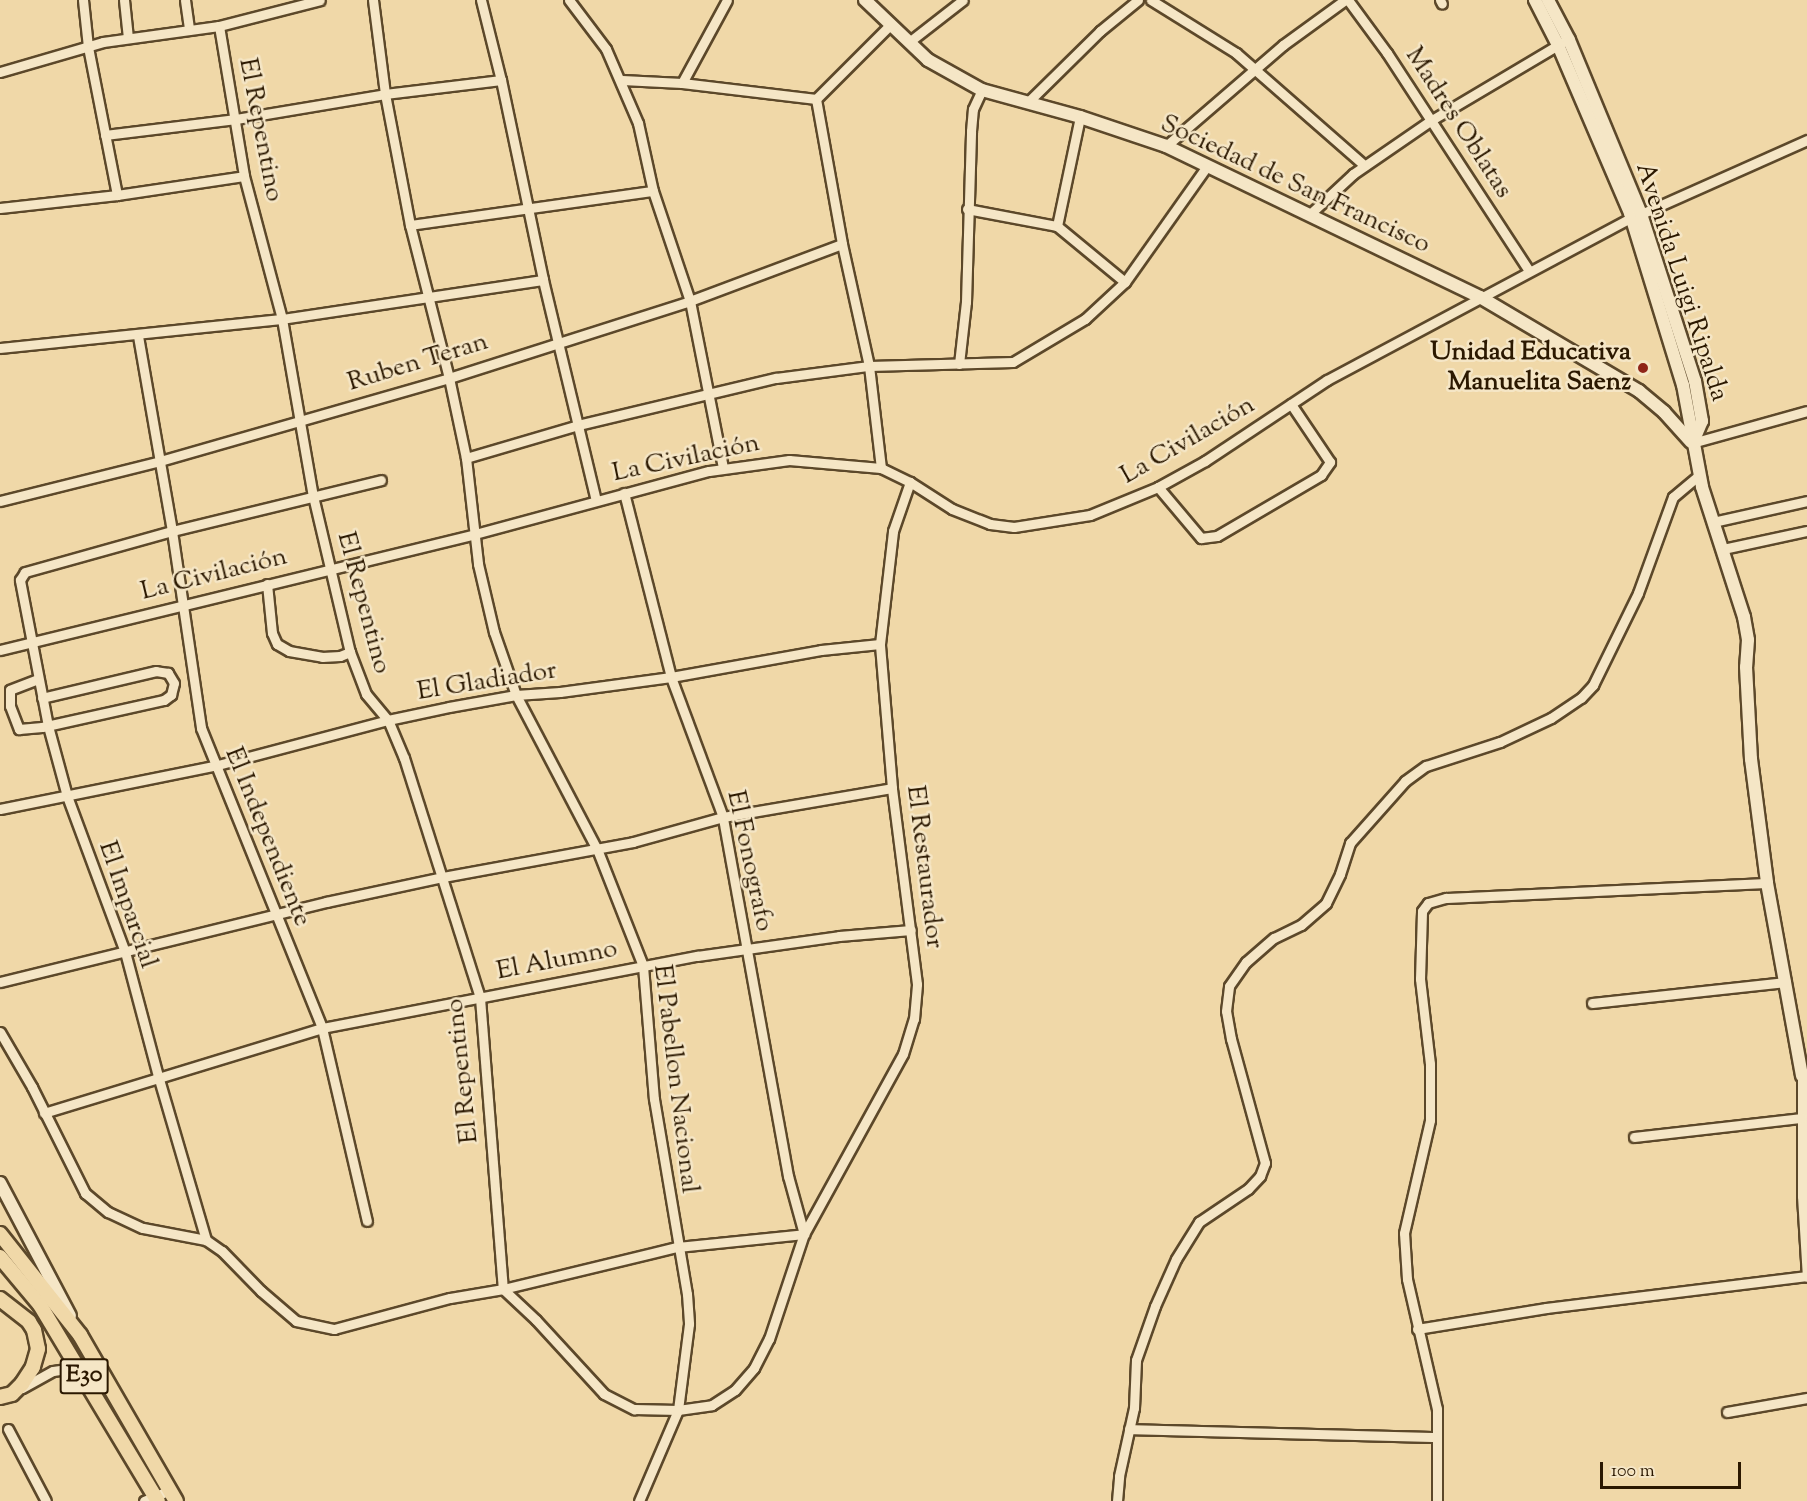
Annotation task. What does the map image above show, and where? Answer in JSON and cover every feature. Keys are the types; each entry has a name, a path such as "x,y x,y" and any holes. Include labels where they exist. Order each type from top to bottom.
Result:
{"main road":[{"name":"E30","path":"0,1234 80,1335 173,1496"},
{"name":"E30","path":"0,1257 40,1305 90,1386 152,1499"},
{"path":"0,1299 29,1322 37,1341 33,1367 6,1396"}],"street":[{"path":"83,0 88,46 117,195"},
{"path":"124,0 128,37"},
{"path":"185,0 189,30"},
{"path":"0,72 88,46 128,37 219,26 320,0"},
{"name":"El Pabellon Nacional","path":"373,0 385,94 410,225 449,378 466,458 475,534 494,632 516,695 597,849 643,966 654,1099 677,1247 687,1294 689,1324 678,1410 639,1501"},
{"path":"481,0 501,80 543,280 596,500"},
{"path":"569,0 595,31 622,80 638,123 653,191 690,301 723,468"},
{"path":"681,83 727,0"},
{"name":"Sociedad de San Francisco","path":"865,0 890,26 938,66 982,90 1080,117 1166,146 1480,297 1638,391 1664,412 1692,443"},
{"path":"909,42 963,0"},
{"path":"1028,102 1100,31 1138,0"},
{"path":"1151,0 1219,40 1365,166"},
{"path":"1166,146 1283,45 1346,0"},
{"name":"Madres Oblatas","path":"1346,0 1388,53 1529,271"},
{"name":"Avenida Luigi Ripalda","path":"1535,0 1563,42"},
{"name":"Avenida Luigi Ripalda","path":"1548,0 1563,42 1636,216 1683,385 1699,475 1738,592 1748,640 1746,667 1751,759 1767,883 1802,1076"},
{"name":"El Repentino","path":"219,26 244,176 282,319 313,496 350,652 366,694 388,720 443,877 480,998 503,1289"},
{"path":"816,99 890,26"},
{"path":"1310,214 1365,166 1430,121 1563,42"},
{"path":"105,135 236,119 385,94 501,80"},
{"path":"622,80 681,83 816,99"},
{"path":"959,364 966,302 967,209 973,110 982,90"},
{"path":"816,99 842,244 869,366 881,468"},
{"path":"1057,226 1080,117"},
{"name":"La Civilación","path":"0,650 475,534 723,468 789,459 881,468 910,482 952,509 990,524 1014,527 1090,515 1158,488 1205,461 1327,380 1529,271 1636,216 1807,140"},
{"path":"466,458 578,425 776,378 869,366 1013,362 1085,320 1125,282 1207,166"},
{"path":"0,208 117,195 244,176"},
{"path":"410,225 653,191"},
{"path":"967,209 1057,226 1125,282"},
{"name":"Ruben Teran","path":"0,501 160,461 449,378 690,301 842,244"},
{"path":"0,348 138,336 282,319 543,280"},
{"name":"El Independiente","path":"138,336 172,531 201,728 214,766 322,1028 367,1221"},
{"path":"1158,488 1201,538 1217,536 1321,475 1330,462 1292,404"},
{"path":"1692,443 1807,411"},
{"path":"1117,1501 1119,1476 1134,1408 1136,1360 1155,1306 1176,1259 1199,1222 1248,1189 1260,1176 1265,1163 1231,1039 1226,1011 1228,986 1246,962 1274,938 1301,925 1326,903 1340,874 1350,843 1405,781 1426,766 1500,742 1551,718 1581,698 1593,685 1638,593 1673,497 1699,475"},
{"path":"172,531 381,480"},
{"name":"El Restaurador","path":"503,1289 536,1320 604,1394 634,1409 678,1410 712,1405 735,1390 754,1368 769,1339 804,1234 903,1054 914,1019 917,984 892,788 880,644 893,531 910,482"},
{"name":"El Fonografo","path":"624,493 671,677 723,817 788,1176 804,1234"},
{"path":"1713,522 1807,501"},
{"name":"El Imparcial","path":"172,531 25,572 20,580 48,726 67,796 124,952 207,1240"},
{"path":"1723,549 1807,531"},
{"path":"267,584 272,633 277,644 289,651 322,657 340,656 350,652"},
{"name":"El Gladiador","path":"0,809 214,766 388,720 516,695 560,692 671,677 821,650 880,644"},
{"path":"38,679 12,687 8,694 19,729 48,726 164,700 171,695 174,683 168,673 156,671 42,698"},
{"path":"0,982 443,877 597,849 723,817 892,788"},
{"path":"1437,1501 1437,1409 1407,1279 1404,1233 1430,1120 1430,1064 1420,979 1422,911 1435,899 1446,898 1767,883"},
{"name":"El Alumno","path":"44,1113 158,1076 322,1028 643,966 747,949 911,930"},
{"path":"1592,1003 1786,982"},
{"path":"0,1032 85,1192 108,1212 143,1227 207,1240 222,1251 261,1291 296,1321 334,1329 450,1298 503,1289 677,1247 804,1234"},
{"path":"1417,1329 1546,1308 1807,1276 1802,1196 1802,1076"},
{"path":"1634,1137 1802,1118"},
{"path":"0,1183 80,1335"},
{"path":"0,1403 6,1396 44,1374 67,1370 90,1386"},
{"path":"1727,1412 1807,1398"},
{"path":"8,1429 46,1501"},
{"path":"1130,1429 1437,1437"},
{"path":"152,1499 173,1496"}],"place":[{"name":"Unidad Educativa Manuelita Saenz","path":"1643,368"}]}
